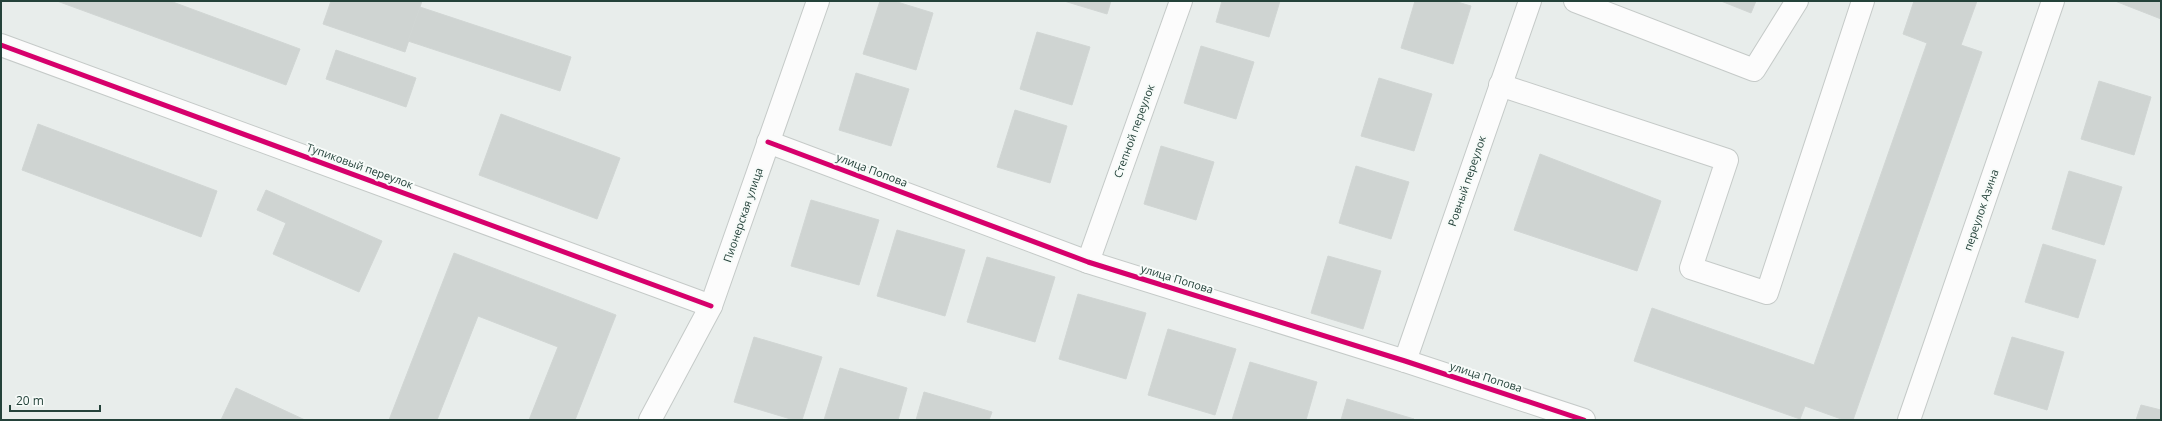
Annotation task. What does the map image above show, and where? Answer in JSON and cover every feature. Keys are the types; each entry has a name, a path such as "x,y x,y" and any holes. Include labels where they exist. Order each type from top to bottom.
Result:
{"street":[{"name":"Пионерская улица","path":"650,420 711,306 818,1"},
{"name":"Степной переулок","path":"1088,262 1181,1"},
{"name":"Ровный переулок","path":"1405,361 1530,1"},
{"path":"1575,1 1754,70 1797,1"},
{"path":"1500,85 1727,160 1691,268 1767,293 1863,1"},
{"name":"переулок Азина","path":"1909,420 2053,1"},
{"name":"Тупиковый переулок","path":"1,45 711,306"},
{"name":"улица Попова","path":"768,142 1088,262 1405,361 1584,420"}],"building":[{"path":"57,1 170,1 300,49 286,85"},
{"path":"331,1 422,1 405,52 323,24"},
{"path":"880,1 894,1 933,13 916,70 863,54"},
{"path":"1064,1 1111,1 1107,14"},
{"path":"1222,1 1280,1 1269,37 1216,22"},
{"path":"1415,1 1454,1 1471,6 1453,64 1401,48"},
{"path":"1721,1 1756,1 1751,13"},
{"path":"1914,1 1977,1 1961,45 1982,52 1853,420 1844,420 1805,406 1800,419 1634,361 1652,308 1814,365 1927,43 1903,34"},
{"path":"2115,1 2161,1 2161,19"},
{"path":"420,7 571,57 560,91 408,41"},
{"path":"1037,32 1090,47 1072,105 1020,89"},
{"path":"1201,46 1254,62 1236,119 1184,103"},
{"path":"336,50 416,78 406,107 326,79"},
{"path":"856,73 909,89 891,146 839,130"},
{"path":"1379,78 1432,94 1414,151 1361,136"},
{"path":"2099,81 2151,97 2134,155 2081,139"},
{"path":"1015,110 1067,126 1050,183 997,167"},
{"path":"501,114 620,158 597,219 479,175"},
{"path":"38,124 217,191 201,237 22,170"},
{"path":"1161,146 1214,162 1196,220 1144,204"},
{"path":"1540,154 1661,201 1637,271 1514,230"},
{"path":"1356,166 1409,182 1391,239 1339,223"},
{"path":"2069,171 2122,187 2104,245 2052,229"},
{"path":"266,190 382,241 359,292 273,254 286,223 257,210"},
{"path":"811,200 879,220 859,285 791,266"},
{"path":"897,230 965,250 945,316 877,296"},
{"path":"2043,244 2096,260 2078,318 2025,302"},
{"path":"454,253 616,315 575,420 529,420 558,347 478,316 437,420 389,420"},
{"path":"1328,256 1381,271 1363,329 1311,313"},
{"path":"987,257 1055,277 1035,342 967,322"},
{"path":"1078,294 1146,313 1126,379 1059,359"},
{"path":"1168,329 1236,349 1215,415 1148,395"},
{"path":"754,337 822,357 802,420 794,420 734,402"},
{"path":"2012,337 2064,352 2047,410 1994,394"},
{"path":"1250,362 1317,382 1306,420 1232,420"},
{"path":"840,368 907,388 898,420 824,420"},
{"path":"236,388 305,420 221,420"},
{"path":"924,392 992,412 989,420 916,420"},
{"path":"1347,399 1414,419 1341,420"},
{"path":"2141,405 2161,410 2161,420 2136,420"}],"cycle path":[{"path":"1,45 711,306"},
{"path":"768,142 1088,262 1405,361 1584,420"}]}
